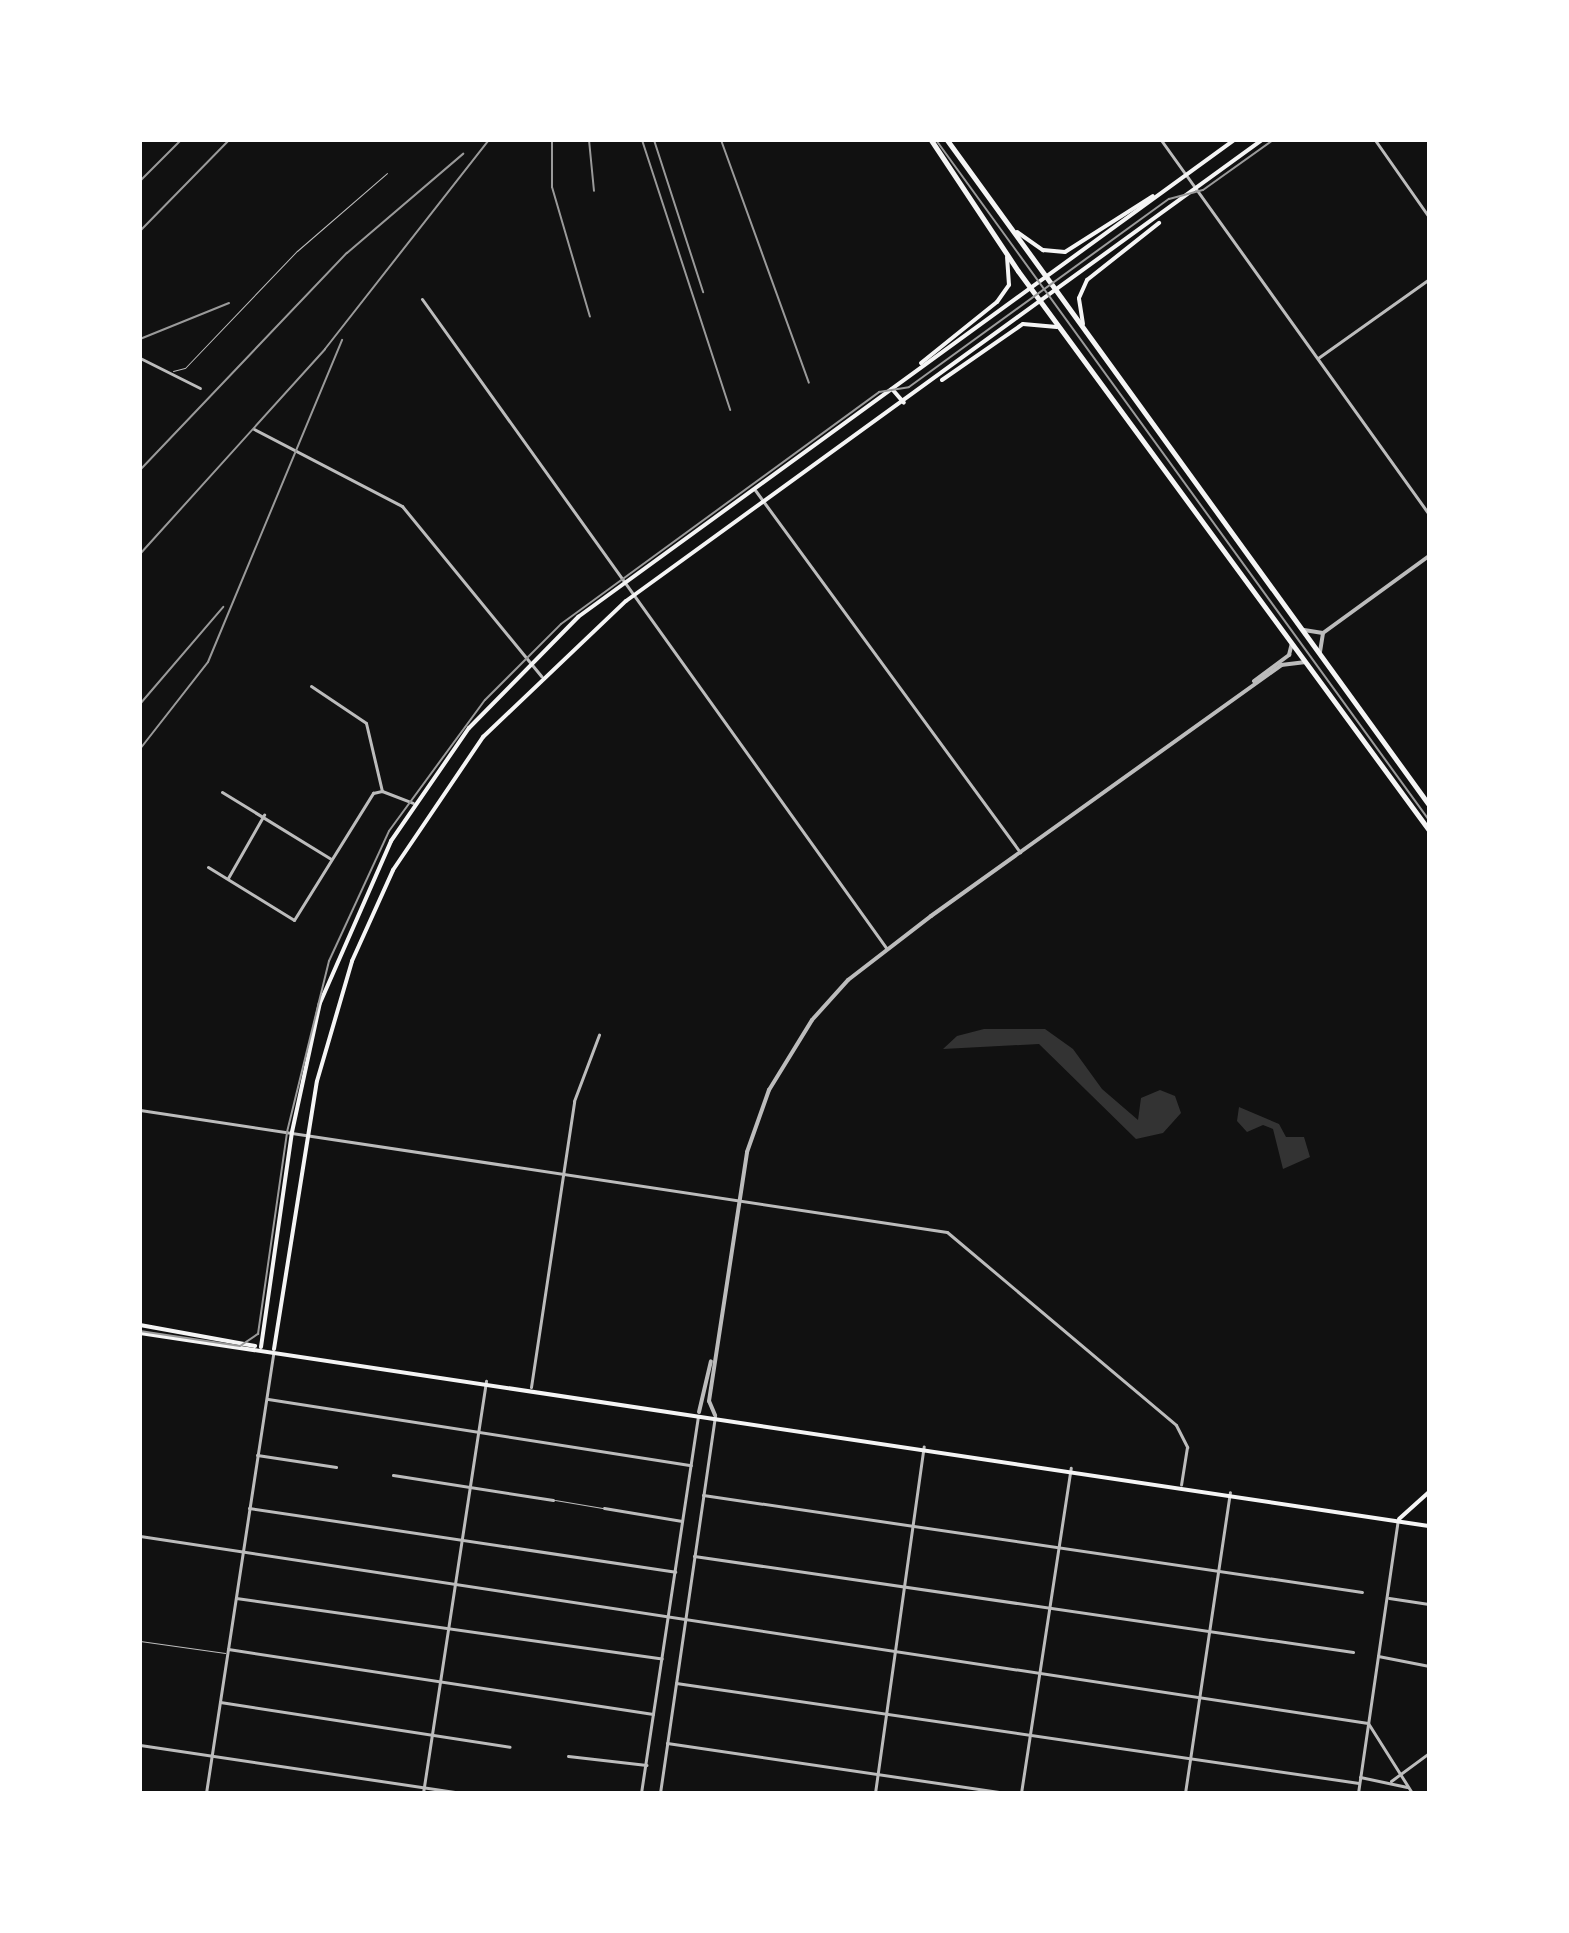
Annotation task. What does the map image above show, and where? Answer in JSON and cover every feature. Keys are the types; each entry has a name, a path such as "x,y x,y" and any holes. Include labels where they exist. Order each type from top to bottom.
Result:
{"main road":[{"path":"931,140 1068,339 1429,830"},
{"path":"947,140 1017,232 1429,805"},
{"path":"915,369 1234,140"},
{"path":"1083,326 1079,298 1087,280 1262,140"},
{"path":"1017,232 1037,248 1065,252 1166,189"},
{"path":"936,383 962,359 1124,242 1170,213"},
{"path":"258,1347 292,1132 337,957 413,803 528,663 623,583 892,389 1005,292 1004,247"},
{"path":"274,1349 307,1135 352,961 393,870 436,798 541,676 633,596 764,501 1029,322 1053,324 1068,339"},
{"path":"892,389 895,401 907,403"},
{"path":"140,1325 258,1347"},
{"path":"140,1333 274,1349 699,1412 1230,1492 1429,1526"},
{"path":"1399,1519 1429,1492"}],"street":[{"path":"1161,140 1429,514"},
{"path":"1375,140 1429,217"},
{"path":"1318,358 1429,279"},
{"path":"422,299 887,948"},
{"path":"140,358 200,388"},
{"path":"254,429 402,506 541,676"},
{"path":"755,490 1020,852"},
{"path":"1304,630 1323,633 1429,556"},
{"path":"1320,652 1323,633"},
{"path":"1020,852 1282,661 1292,642"},
{"path":"641,1793 699,1412 751,1128 786,1054 828,997 887,948 1281,665 1306,663"},
{"path":"311,686 366,723 382,791"},
{"path":"208,867 294,920 373,793 382,791 413,803"},
{"path":"222,792 264,815 331,860"},
{"path":"227,879 264,815"},
{"path":"531,1387 574,1101 599,1035"},
{"path":"140,1110 957,1236 1176,1425 1187,1447 1181,1485"},
{"path":"660,1793 715,1415 709,1401 737,1200"},
{"path":"206,1793 274,1349"},
{"path":"423,1793 486,1381"},
{"path":"266,1399 691,1465"},
{"path":"875,1793 924,1446"},
{"path":"257,1455 336,1467"},
{"path":"1021,1793 1036,1673 1071,1468"},
{"path":"393,1475 553,1500"},
{"path":"1185,1793 1230,1492"},
{"path":"703,1495 1362,1592"},
{"path":"249,1508 463,1536 675,1572"},
{"path":"604,1508 682,1521"},
{"path":"1358,1793 1399,1519"},
{"path":"140,1536 455,1581 1368,1723 1404,1772 1407,1787 1412,1793"},
{"path":"694,1556 1353,1652"},
{"path":"1388,1597 1429,1604"},
{"path":"236,1598 662,1659"},
{"path":"228,1651 653,1714"},
{"path":"1377,1656 1429,1666"},
{"path":"676,1683 1191,1759 1391,1781 1407,1787"},
{"path":"220,1702 510,1747"},
{"path":"667,1743 1007,1793"},
{"path":"140,1745 461,1793"},
{"path":"1391,1781 1429,1753"},
{"path":"568,1756 646,1765"}],"lane":[{"path":"168,372 185,368 297,251 387,173"},
{"path":"553,1500 604,1508"},
{"path":"140,1641 228,1651"}],"shaded area":[{"path":"984,1029 1045,1029 1073,1049 1102,1089 1138,1120 1141,1098 1160,1090 1175,1096 1181,1113 1163,1133 1136,1139 1039,1044 943,1049 957,1036"},
{"path":"1239,1107 1279,1124 1286,1137 1304,1137 1310,1157 1283,1169 1273,1129 1263,1125 1247,1132 1237,1121"}],"tram line":[{"path":"936,140 1429,820"},
{"path":"140,1331 240,1346 258,1334 287,1132 329,961 389,831 485,700 561,624 879,392 909,387 1169,199 1203,190 1273,140"}],"railway":[{"path":"140,181 181,140"},
{"path":"140,231 229,140"},
{"path":"140,554 325,349 489,140"},
{"path":"552,140 552,187 590,317"},
{"path":"589,140 594,191"},
{"path":"642,140 730,410"},
{"path":"654,140 703,292"},
{"path":"721,140 809,383"},
{"path":"140,470 347,253 463,154"},
{"path":"140,339 229,303"},
{"path":"140,749 208,662 342,340"},
{"path":"140,704 223,607"}]}
